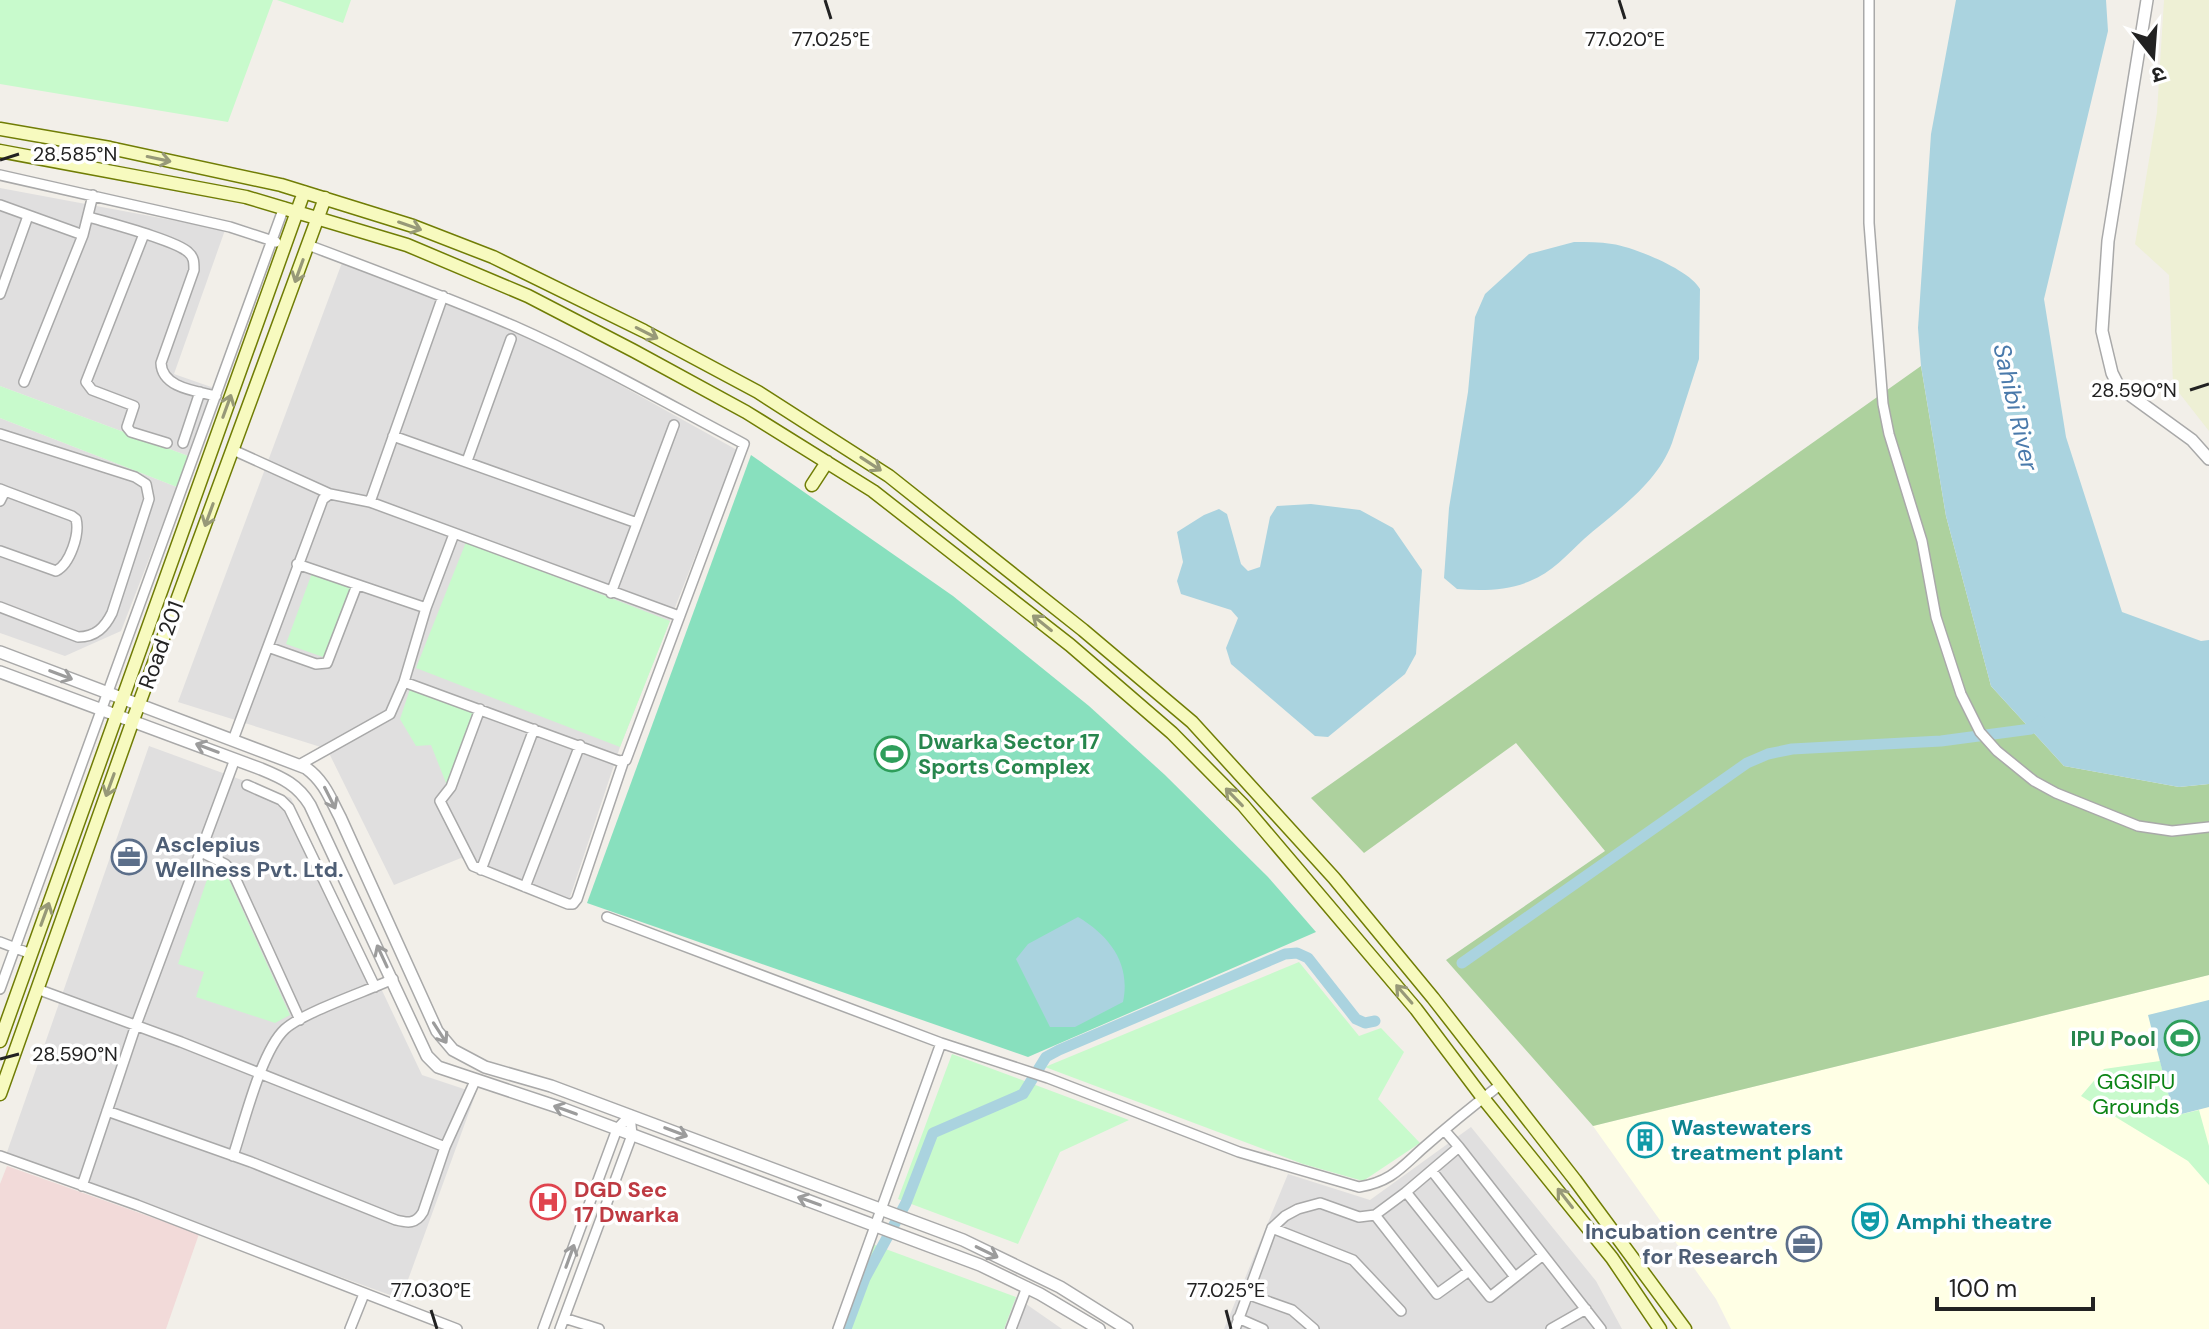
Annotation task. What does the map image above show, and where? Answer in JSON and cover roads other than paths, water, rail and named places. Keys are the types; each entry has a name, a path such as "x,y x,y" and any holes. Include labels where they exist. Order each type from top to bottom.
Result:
{"main road":[{"path":"0,129 110,148 304,192 413,226 493,257 644,331 758,392 889,476 1083,630 1192,722 1334,878 1433,998 1575,1180 1685,1329"},
{"path":"0,151 232,194 407,245 528,296 746,412 873,491 1070,645 1172,733 1243,805 1416,1009 1483,1098 1612,1258 1660,1329"},
{"name":"Road 201","path":"0,1041 116,714 115,695 285,245 290,209 304,192"},
{"name":"Road 201","path":"0,1094 133,720 325,198"},
{"path":"812,485 827,462"}],"street":[{"path":"1869,0 1869,223 1883,404 1889,434 1922,541 1936,617 1961,694 1980,732 2005,758 2034,781 2056,793 2138,826 2172,831 2209,827"},
{"path":"2147,0 2108,241 2102,331 2112,373 2119,387 2192,440 2209,459"},
{"path":"0,175 230,227 285,245"},
{"path":"24,382 83,235 93,195"},
{"path":"0,205 83,235"},
{"path":"0,989 102,709 115,695 271,241 290,209"},
{"path":"0,294 28,216"},
{"path":"89,217 184,249 192,257 194,270 160,366 169,381 216,396"},
{"path":"144,234 86,382 92,390 134,406 127,427 131,432 167,443"},
{"path":"308,245 443,296 595,365 744,444 624,760 576,902 568,904 481,870 469,862 440,801 451,787 480,709"},
{"path":"370,502 443,296"},
{"path":"467,461 511,339"},
{"path":"183,443 200,392"},
{"path":"611,593 674,425"},
{"path":"0,434 135,477 146,484 149,499 112,613 102,629 86,637 78,637 0,607"},
{"path":"393,436 637,523"},
{"path":"233,450 330,494 370,502 679,616"},
{"path":"0,501 2,490 72,516 78,528 66,564 56,571 0,551"},
{"path":"233,740 297,564 323,499 330,494"},
{"path":"299,765 387,717 404,682 426,608 454,534"},
{"path":"297,564 426,608"},
{"path":"268,647 316,664 327,663 357,585"},
{"path":"0,652 299,765 314,774 322,782 437,1031 444,1041 467,1059 551,1086 963,1240 1060,1287 1127,1329"},
{"path":"0,672 285,779 304,794 430,1060 446,1070 617,1129 980,1265 1027,1287 1099,1329"},
{"path":"404,682 619,761 624,760"},
{"path":"481,870 534,729"},
{"path":"525,887 580,745"},
{"path":"82,1186 136,1025 235,759"},
{"path":"247,785 281,800 289,808 375,987"},
{"path":"201,852 232,871 300,1020"},
{"path":"607,917 941,1043 1048,1078 1239,1152 1359,1187 1374,1185 1399,1172 1500,1085"},
{"path":"0,942 31,954"},
{"path":"233,1156 260,1074 278,1036 300,1020 393,979"},
{"path":"37,989 445,1147"},
{"path":"838,1329 879,1226 941,1043"},
{"path":"107,1111 410,1223 423,1212 445,1147 475,1081"},
{"path":"543,1329 617,1129 630,1115"},
{"path":"560,1329 632,1135 630,1115"},
{"path":"1445,1131 1601,1329"},
{"path":"1263,1329 1237,1324 1272,1228 1298,1209 1320,1203 1359,1217 1375,1215 1459,1147"},
{"path":"0,1169 2,1157 457,1329"},
{"path":"1432,1171 1515,1277"},
{"path":"1406,1192 1490,1297 1543,1255"},
{"path":"1375,1215 1437,1294 1469,1271"},
{"path":"1272,1228 1353,1260 1401,1311"},
{"path":"1011,1329 1027,1287"},
{"path":"350,1329 364,1294"},
{"path":"1247,1294 1292,1310 1314,1329"},
{"path":"1558,1327 1586,1309"},
{"path":"564,1318 599,1329"}],"water":[{"name":"Sahibi River","path":"1956,0 2106,0 2108,31 2044,299 2066,437 2122,612 2201,641 2209,640 2209,784 2179,787 2064,766 1991,686 1946,516 1921,366 1918,328 1931,134"},
{"path":"1574,242 1598,242 1634,250 1674,267 1700,289 1699,359 1672,443 1646,484 1559,563 1538,578 1503,588 1457,589 1444,578 1449,508 1468,392 1475,317 1485,294 1529,254"},
{"path":"1311,504 1360,510 1393,528 1422,570 1416,654 1405,674 1328,737 1315,736 1231,664 1226,648 1238,618 1231,610 1181,594 1177,581 1183,562 1177,532 1204,515 1219,509 1227,514 1241,564 1248,571 1260,567 1270,517 1277,506"},
{"path":"1078,917 1100,933 1116,952 1124,975 1123,1002 1075,1027 1050,1027 1016,959 1028,944"},
{"name":"IPU Pool","path":"2209,1000 2209,1107 2174,1116 2148,1015"}],"waterway":[{"path":"1462,963 1747,763 1768,754 1792,749 1941,741 2031,729 2040,721"},
{"path":"846,1329 865,1278 906,1203 933,1133 1023,1094 1046,1057 1285,954 1297,953 1308,958 1356,1019 1365,1023 1375,1021"}],"place":[{"name":"Dwarka Sector 17 Sports Complex","path":"892,754"},
{"name":"Asclepius Wellness Pvt. Ltd.","path":"129,857"},
{"name":"IPU Pool","path":"2182,1038"},
{"name":"Wastewaters treatment plant","path":"1645,1140"},
{"name":"DGD Sec 17 Dwarka","path":"548,1202"},
{"name":"Amphi theatre","path":"1870,1221"},
{"name":"Incubation centre for Research","path":"1804,1244"}],"park label":[{"name":"GGSIPU Grounds","path":"2136,1094"}]}
